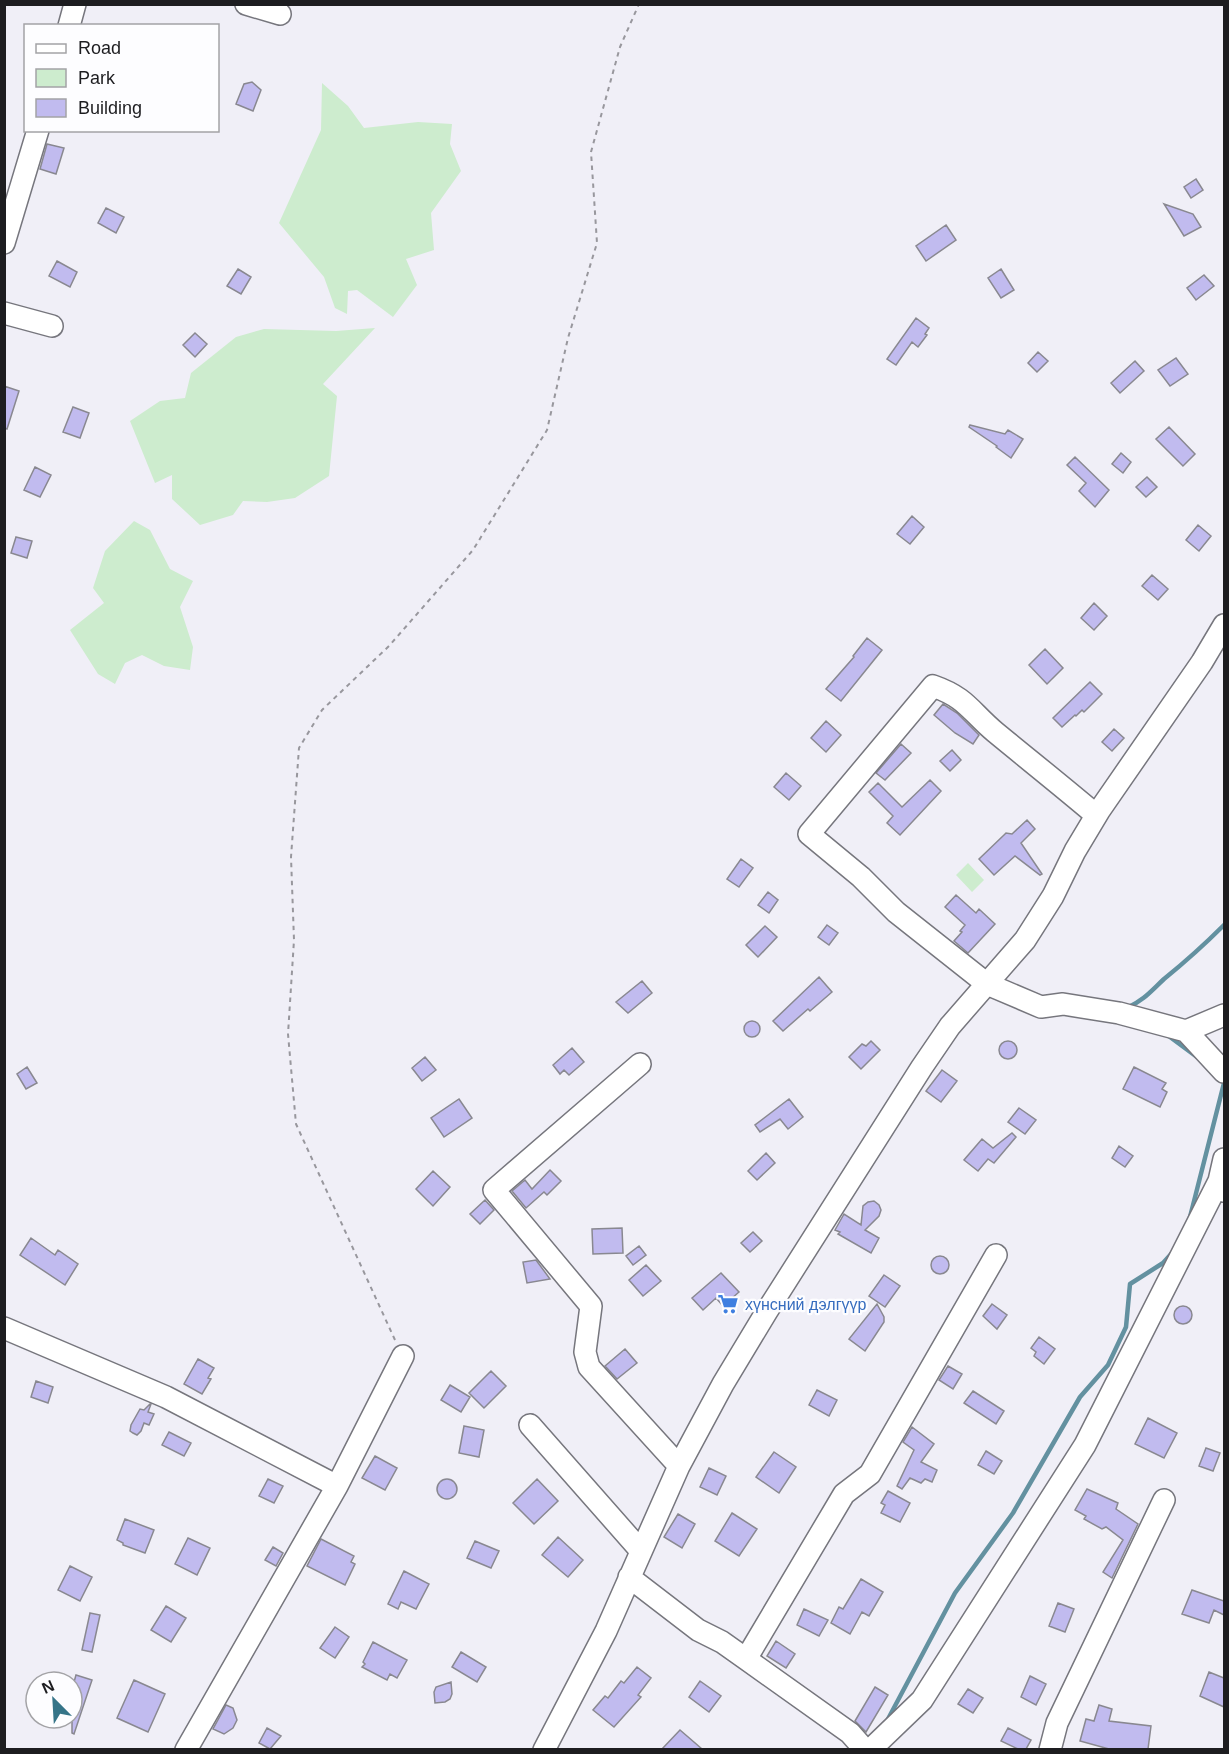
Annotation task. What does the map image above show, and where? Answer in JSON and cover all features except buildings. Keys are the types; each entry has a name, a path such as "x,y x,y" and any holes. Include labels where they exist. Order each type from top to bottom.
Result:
{"street":[{"path":"70,24 75,4"},
{"path":"246,4 280,14"},
{"path":"4,243 37,132"},
{"path":"4,313 52,326"},
{"path":"544,1749 589,1667 679,1466 723,1384 767,1311 950,1026 1026,940 1053,896 1096,815 1202,662 1224,625"},
{"path":"1096,815 992,730 963,700 951,692 933,686 809,834 861,878 896,912 987,984 1041,1008 1063,1004 1119,1012 1186,1031 1224,1072"},
{"path":"1186,1031 1224,1015"},
{"path":"640,1064 494,1190 591,1306 585,1352 589,1367 679,1466"},
{"path":"870,1749 922,1700 1085,1445 1222,1186 1224,1159"},
{"path":"746,1659 844,1494 870,1474 996,1255"},
{"path":"4,1328 166,1397 337,1486"},
{"path":"186,1749 337,1486 403,1356"},
{"path":"530,1425 641,1551"},
{"path":"1050,1749 1058,1723 1164,1500"},
{"path":"629,1577 698,1630 722,1642 850,1733 865,1749"}],"path":[{"path":"403,1356 373,1296 296,1124 288,1034 294,940 291,857 299,748 322,710 389,646 473,550 547,430 568,338 597,243 591,152 621,47 639,4"}],"green space":[{"path":"322,83 348,106 364,128 418,122 452,124 450,144 461,171 431,213 434,250 406,259 417,285 393,317 357,290 348,291 347,314 335,308 324,277 279,223 321,130"},
{"path":"375,328 323,384 337,396 329,476 295,498 267,502 243,501 233,515 200,525 172,499 172,475 155,483 130,421 160,401 185,398 191,373 236,337 264,329 336,331"},
{"path":"134,521 150,530 170,569 193,581 180,607 193,647 190,670 164,666 142,655 125,663 115,684 98,674 70,630 104,603 93,588 105,551"},
{"path":"968,863 984,880 972,892 956,875"}],"waterway":[{"path":"1127,1008 1147,995 1224,925"},
{"path":"1170,1037 1197,1057"},
{"path":"1190,1217 1224,1083"},
{"path":"888,1719 955,1593 1013,1513 1080,1397 1108,1365 1126,1327 1130,1284 1163,1263 1172,1253"}],"place":[{"name":"хүнсний дэлгүүр","path":"728,1304"}]}
